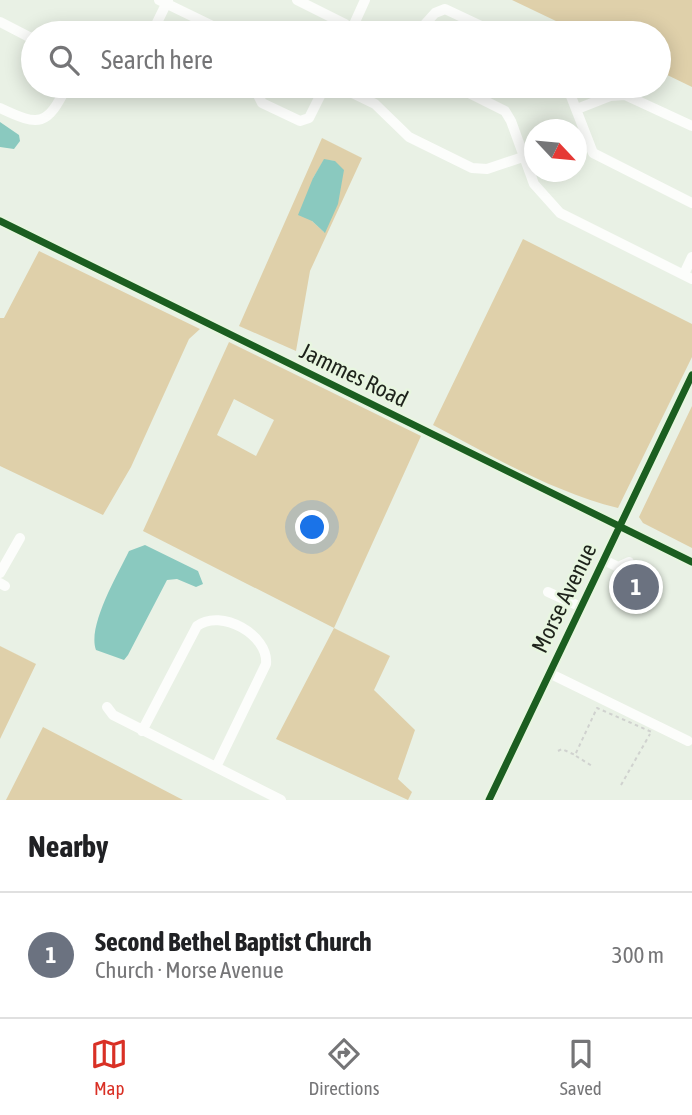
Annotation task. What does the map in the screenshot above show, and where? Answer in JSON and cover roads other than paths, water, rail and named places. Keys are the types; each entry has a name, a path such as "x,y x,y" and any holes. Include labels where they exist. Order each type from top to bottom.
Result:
{"street":[{"path":"297,0 333,21"},
{"path":"356,21 365,0"},
{"path":"156,21 164,1 201,21"},
{"path":"428,21 435,13 445,9 470,21"},
{"path":"0,22 21,33"},
{"path":"0,108 25,120 40,121 54,112 62,98"},
{"path":"260,98 262,103 300,121 309,118 319,98"},
{"path":"363,98 375,104 409,137 472,168 487,169 523,157"},
{"path":"478,98 505,111 512,121 523,157 542,196 560,213 688,276 692,257"},
{"path":"572,98 593,153 692,203"},
{"path":"577,110 605,98"},
{"path":"631,98 692,126"},
{"name":"Jammes Road","path":"0,221 692,562"},
{"name":"Morse Avenue","path":"489,800 692,375"},
{"path":"0,573 20,538"},
{"path":"604,560 618,567 629,562"},
{"path":"548,592 581,607"},
{"path":"142,731 195,628 203,622 216,619 234,626 258,639 265,651 266,664 216,768"},
{"path":"549,673 639,717 654,728 688,741"},
{"path":"107,707 113,715 142,731 281,800"}],"water":[{"path":"0,122 19,135 20,141 14,149 0,147"},
{"path":"324,159 335,161 344,170 338,204 325,233 312,221 298,215"},
{"path":"145,545 198,571 203,584 196,587 177,579 167,580 124,660 96,650 96,628 105,600 129,551"}],"place":[{"name":"Second Bethel Baptist Church","path":"636,587"}]}
